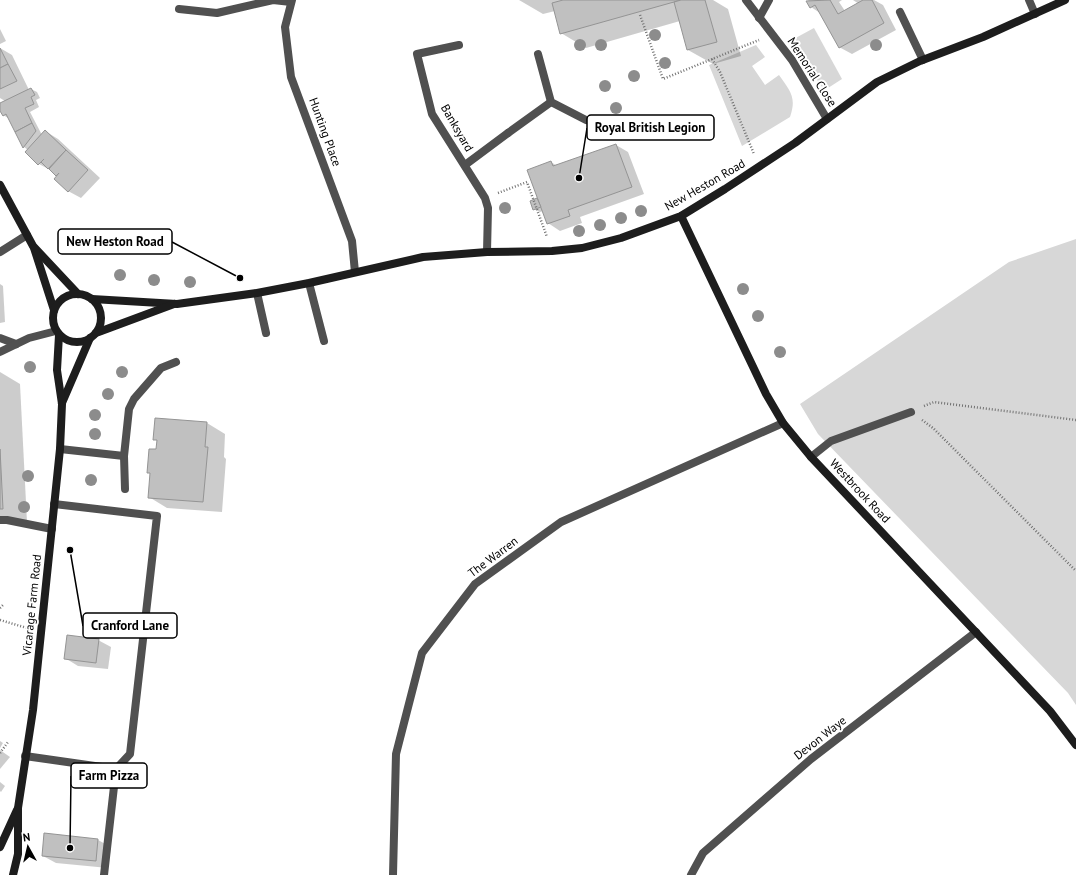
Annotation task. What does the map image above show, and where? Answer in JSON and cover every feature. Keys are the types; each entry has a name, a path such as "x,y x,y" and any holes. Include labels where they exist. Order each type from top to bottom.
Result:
{"street":[{"path":"179,9 217,13 273,0 292,1"},
{"name":"Memorial Close","path":"746,0 792,60 828,120"},
{"path":"759,18 769,0"},
{"path":"1029,0 1035,14"},
{"name":"New Heston Road","path":"92,299 177,304 257,293 309,283 423,257 487,252 552,252 582,248 621,238 681,216 759,167 828,120 877,82 923,60 983,37 1065,0"},
{"name":"Hunting Place","path":"292,1 285,27 291,77 352,241 355,272"},
{"path":"900,12 923,60"},
{"name":"Banksyard","path":"459,45 417,54 432,114 485,198 488,208 487,252"},
{"path":"538,54 551,102 586,120"},
{"path":"464,165 551,102"},
{"path":"0,185 33,246 54,310 53,317 58,333"},
{"name":"Westbrook Road","path":"681,216 766,394 783,423 811,457 1050,710 1076,745"},
{"path":"0,252 27,235"},
{"path":"0,352 29,338 58,333 74,342 82,342 93,336 100,326 100,311 92,299 78,294 58,270 33,246"},
{"path":"309,283 324,340"},
{"path":"257,293 266,333"},
{"path":"54,310 63,298 78,294"},
{"name":"New Heston Road","path":"93,336 177,304"},
{"name":"Vicarage Farm Road","path":"13,875 18,854 18,808 33,710 60,449 62,404 57,370 58,333"},
{"name":"Vicarage Farm Road","path":"62,404 93,336"},
{"path":"0,338 16,344"},
{"path":"125,489 124,456 129,409 134,399 161,368 176,362"},
{"path":"811,457 831,441 911,412"},
{"name":"The Warren","path":"393,875 396,754 422,653 475,584 561,522 783,423"},
{"path":"60,449 124,456"},
{"path":"54,504 157,516 130,754 116,769 104,875"},
{"path":"0,520 52,529"},
{"name":"Devon Waye","path":"691,875 703,853 811,759 976,632"},
{"path":"25,756 116,769"},
{"name":"Vicarage Farm Road","path":"0,847 18,808"}],"path":[{"path":"640,15 663,79 772,34"},
{"path":"712,59 720,72 759,167"},
{"path":"485,198 527,182 552,252"},
{"path":"535,204 539,202"},
{"path":"911,412 934,402 1076,420"},
{"path":"911,412 933,428 1076,571"},
{"path":"0,608 3,605"},
{"path":"0,620 41,633"},
{"path":"0,752 8,742"}],"shaded area":[{"path":"814,28 842,79 828,88 822,87 790,41"},
{"path":"756,45 765,57 752,66 765,85 779,75 791,94 793,104 790,117 742,146 709,65"},
{"path":"1076,239 1076,705 1068,693 818,434 800,404 1009,262"}],"building":[{"path":"563,0 681,0 560,34 552,3"},
{"path":"681,0 705,0 717,42 687,50 674,2"},
{"path":"830,0 838,14 863,0 872,0 884,23 839,48 815,5 810,8 806,1"},
{"path":"0,48 8,64 0,68"},
{"path":"8,64 17,81 0,89 0,68"},
{"path":"31,88 35,95 31,97 34,104 25,108 32,123 15,132 6,114 3,116 0,111 0,103"},
{"path":"32,123 36,131 23,148 15,132"},
{"path":"45,130 66,150 48,169 41,162 38,165 25,152"},
{"path":"616,144 632,187 568,210 570,216 547,224 527,170 551,161 553,166"},
{"path":"66,150 88,170 68,192 54,179 59,173 56,176 49,169"},
{"path":"537,198 541,207 533,210 530,201"},
{"path":"155,418 207,422 205,447 208,447 203,502 148,498 150,473 147,473 149,449 156,449 157,440 153,440"},
{"path":"0,449 3,509 0,509"},
{"path":"67,635 99,639 96,663 64,659"},
{"path":"44,833 98,839 96,861 42,856"}],"place":[{"name":"Royal British Legion","path":"579,178"},
{"name":"New Heston Road","path":"240,278"},
{"name":"Cranford Lane","path":"70,550"},
{"name":"Farm Pizza","path":"70,848"}]}
